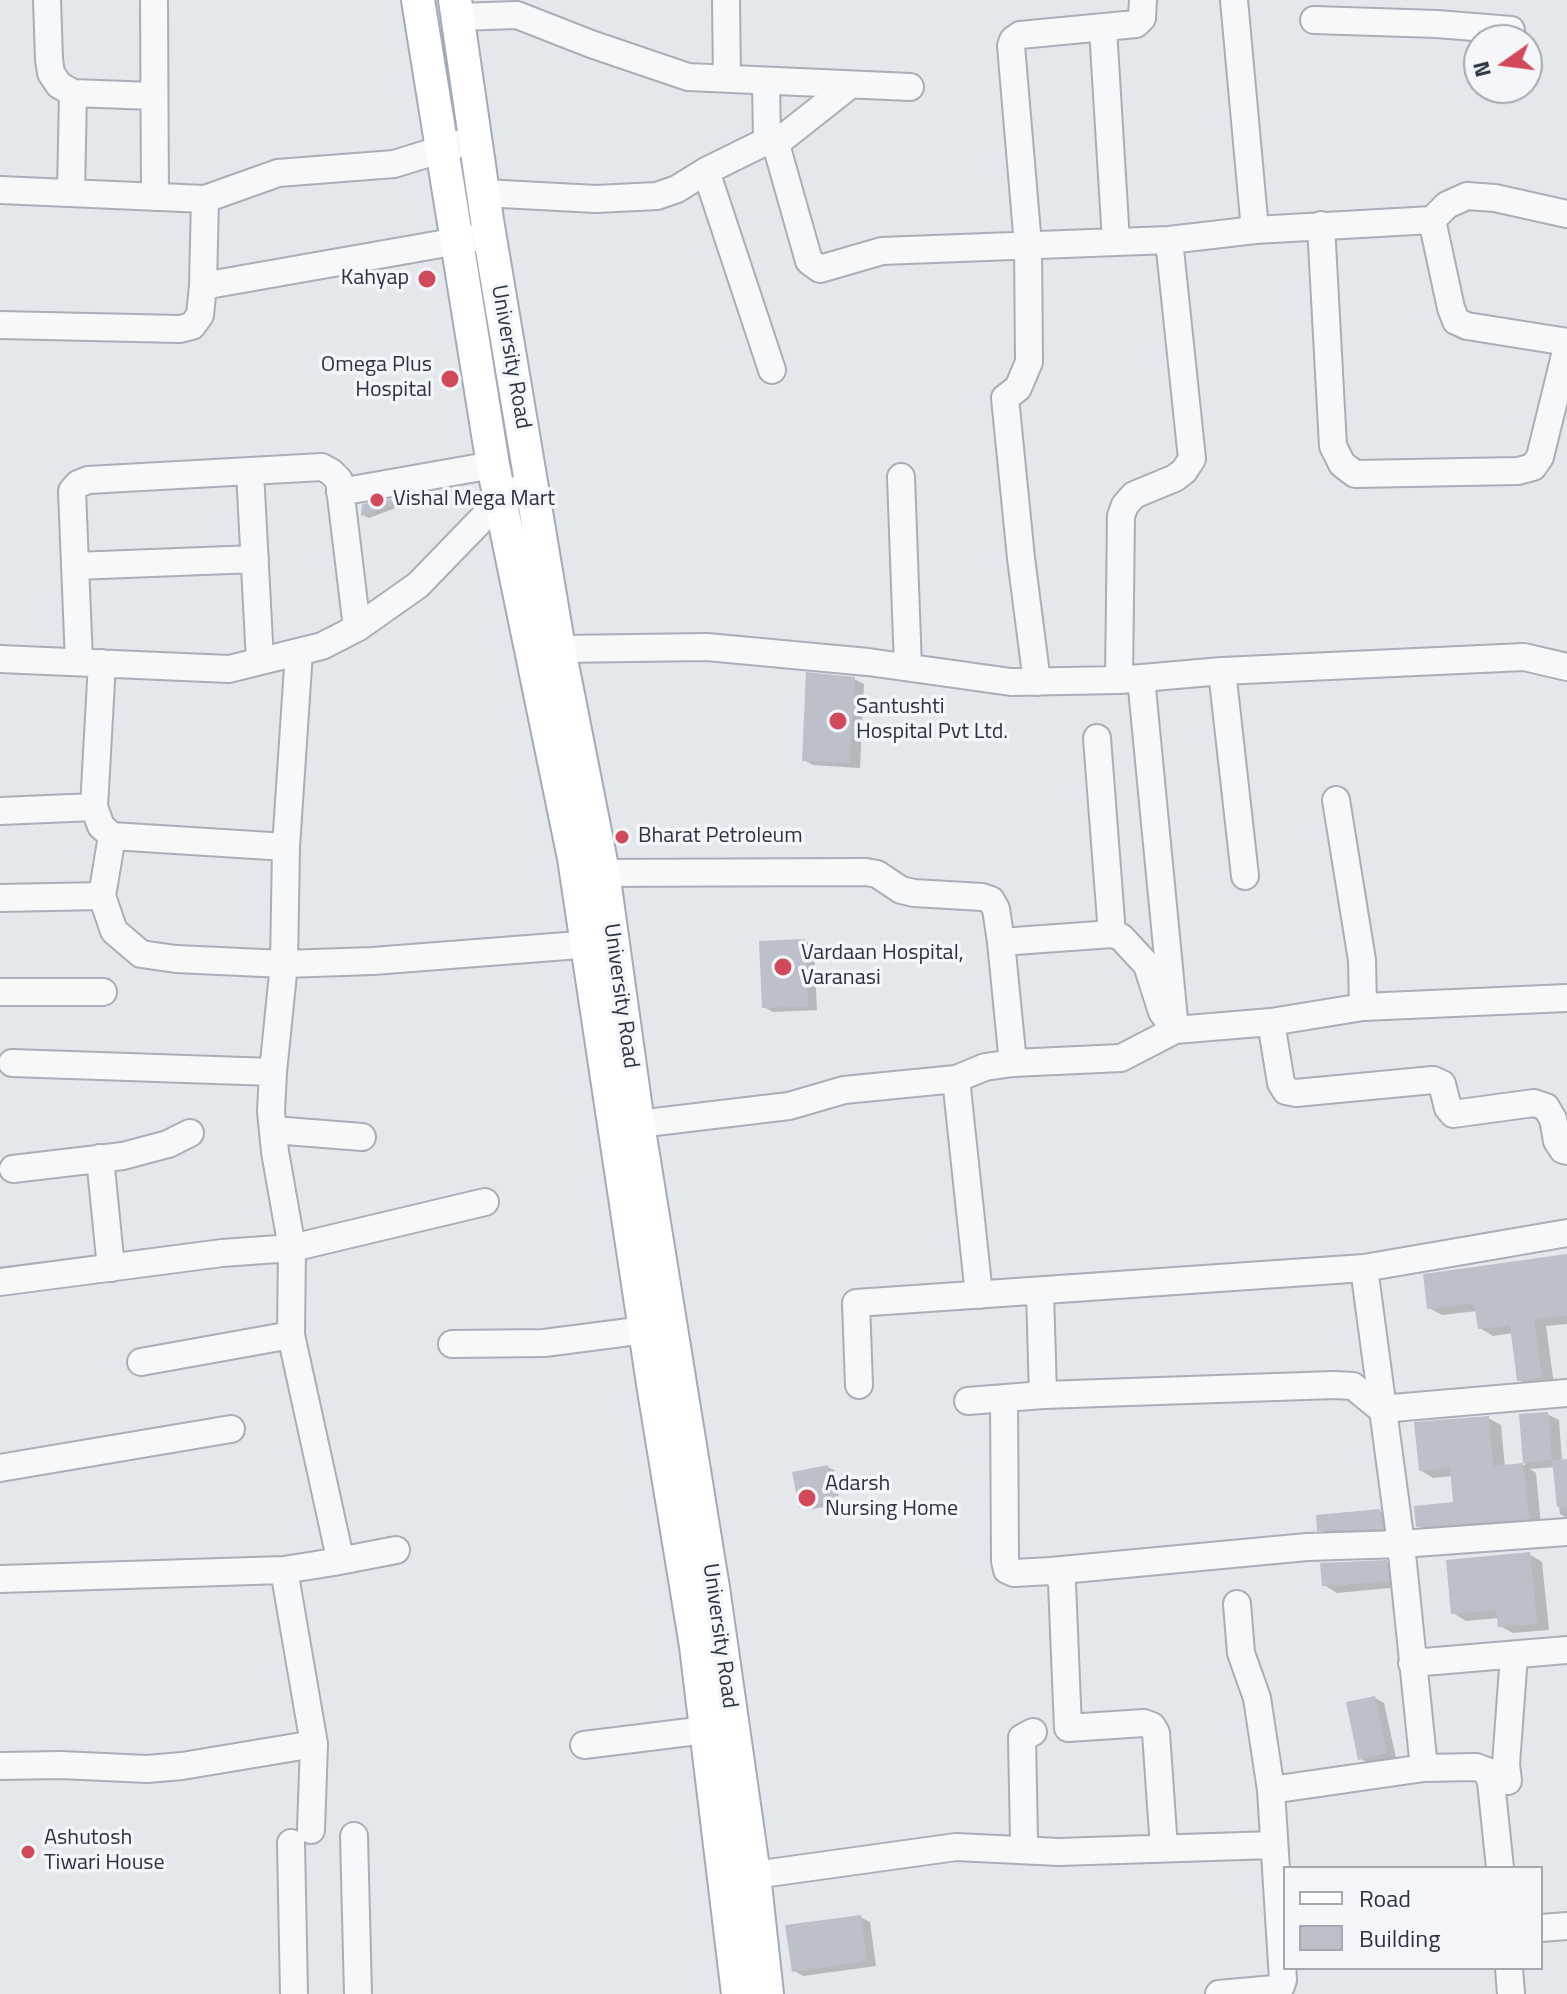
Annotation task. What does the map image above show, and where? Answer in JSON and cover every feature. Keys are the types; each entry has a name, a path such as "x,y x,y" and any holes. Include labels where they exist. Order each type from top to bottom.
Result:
{"main road":[{"path":"418,0 493,465 589,872"},
{"name":"University Road","path":"456,9 483,193 559,649 600,943 638,1124 713,1588 727,1789 754,1875 767,1994"},
{"path":"600,943 645,1330 696,1646 706,1730 727,1789 738,1994"}],"street":[{"path":"47,0 51,73 59,85 73,93 153,96"},
{"path":"154,0 155,197"},
{"path":"726,0 727,78"},
{"path":"1037,682 1005,398 1018,388 1029,362 1028,245 1011,46 1020,35 1136,24 1143,14 1143,0"},
{"path":"1234,0 1255,230"},
{"path":"456,9 517,15 688,77 910,87"},
{"path":"1314,20 1442,12 1488,24"},
{"path":"1103,29 1116,241"},
{"path":"766,81 771,143 809,261 816,268 823,269 882,251 1169,240 1255,230 1432,220 1447,205 1467,196 1495,198 1567,214"},
{"path":"483,193 596,199 657,196 771,143 850,85"},
{"path":"71,193 73,93"},
{"path":"0,190 205,199 278,173 394,164 475,139"},
{"path":"706,171 772,370"},
{"path":"0,325 180,329 192,326 200,315 203,286 205,199"},
{"path":"1321,225 1333,446 1342,464 1355,474 1518,471 1533,467 1540,457 1567,345 1467,326 1456,321 1432,220"},
{"path":"203,286 490,235"},
{"path":"1169,240 1192,459 1175,478 1134,495 1121,516 1130,679 1175,1030"},
{"path":"340,492 493,465"},
{"path":"286,847 112,836 101,826 94,807 91,663 75,566 72,491 88,480 322,467 339,480 357,628"},
{"path":"0,659 229,669 322,646 357,628 418,585 529,471"},
{"path":"250,472 260,661"},
{"path":"901,477 908,667"},
{"path":"75,566 255,559"},
{"path":"559,649 707,647 908,667 1011,682 1130,679 1222,671 1524,657 1567,667"},
{"path":"299,652 286,847 284,964 273,1072 273,1130 292,1248 291,1335 338,1549 334,1562"},
{"path":"1222,671 1245,876"},
{"path":"1097,738 1112,934"},
{"path":"1336,800 1362,960 1363,1007"},
{"path":"0,811 94,807"},
{"path":"112,836 102,896 114,931 141,954 176,959 284,964 373,961 600,943"},
{"path":"589,872 877,874 901,890 914,893 991,900 996,909 1001,942 1013,1063"},
{"path":"0,898 102,896"},
{"path":"1001,942 1112,934 1121,937 1147,965 1162,1012 1175,1030"},
{"path":"0,992 103,992"},
{"path":"638,1124 789,1106 844,1090 956,1079 985,1067 1013,1063 1121,1058 1175,1030 1271,1022 1363,1007 1567,998"},
{"path":"1271,1022 1281,1083 1286,1091 1296,1093 1433,1080 1442,1084 1448,1108 1453,1114 1534,1103 1546,1107 1553,1119 1557,1141 1567,1151"},
{"path":"12,1063 273,1072"},
{"path":"956,1079 979,1295"},
{"path":"273,1130 362,1137"},
{"path":"13,1169 100,1158 168,1144 190,1133"},
{"path":"100,1158 111,1268"},
{"path":"0,1282 222,1253 292,1248 485,1202"},
{"path":"859,1385 856,1303 1364,1268 1567,1233"},
{"path":"1364,1268 1401,1544 1424,1768"},
{"path":"1040,1292 1043,1395"},
{"path":"452,1344 544,1343 645,1330"},
{"path":"141,1362 291,1335"},
{"path":"968,1401 1043,1395 1334,1385 1353,1386 1381,1409 1567,1393"},
{"path":"1004,1398 1005,1561 1007,1570 1014,1573 1307,1547 1401,1544 1567,1532"},
{"path":"0,1468 231,1429"},
{"path":"0,1579 284,1570 396,1550"},
{"path":"284,1570 314,1744 301,1836 294,1994"},
{"path":"1051,1571 1058,1575 1062,1583 1068,1728"},
{"path":"1219,1994 1274,1989 1281,1986 1283,1980 1271,1790 1257,1698 1241,1653 1237,1604"},
{"path":"1412,1663 1567,1650"},
{"path":"1508,1781 1506,1764 1514,1655"},
{"path":"1005,1734 1144,1723 1152,1726 1156,1733 1164,1848"},
{"path":"584,1745 706,1730"},
{"path":"1024,1839 1022,1738 1033,1732"},
{"path":"0,1766 147,1769 314,1744"},
{"path":"1271,1790 1424,1768 1476,1767 1487,1771 1491,1782 1500,1866"},
{"path":"354,1836 358,1994"},
{"path":"754,1875 956,1847 1059,1852 1273,1845"},
{"path":"1543,1928 1567,1926"},
{"path":"1509,1970 1511,1994"}],"building":[{"path":"391,499 393,504 361,516 362,504"},
{"path":"806,672 855,677 850,763 802,761"},
{"path":"805,939 808,1006 762,1008 759,941"},
{"path":"1567,1254 1567,1315 1534,1320 1542,1378 1517,1381 1510,1325 1478,1329 1474,1303 1427,1309 1423,1274"},
{"path":"1548,1412 1552,1460 1523,1463 1519,1414"},
{"path":"1489,1416 1493,1466 1523,1463 1529,1519 1416,1527 1414,1506 1453,1502 1450,1468 1419,1471 1414,1422"},
{"path":"1567,1459 1567,1507 1557,1507 1552,1460"},
{"path":"828,1465 835,1501 799,1508 792,1472"},
{"path":"1380,1509 1383,1529 1317,1531 1316,1515"},
{"path":"1530,1552 1537,1624 1498,1627 1496,1610 1451,1614 1446,1560"},
{"path":"1387,1560 1389,1581 1322,1586 1320,1563"},
{"path":"1375,1696 1387,1753 1358,1760 1346,1702"},
{"path":"861,1915 867,1961 792,1972 785,1925"}],"place":[{"name":"Kahyap","path":"427,279"},
{"name":"Omega Plus Hospital","path":"450,379"},
{"name":"Vishal Mega Mart","path":"377,500"},
{"name":"Santushti Hospital Pvt Ltd.","path":"838,721"},
{"name":"Bharat Petroleum","path":"622,837"},
{"name":"Vardaan Hospital, Varanasi","path":"783,967"},
{"name":"Adarsh Nursing Home","path":"807,1498"},
{"name":"Ashutosh Tiwari House","path":"28,1852"}]}
